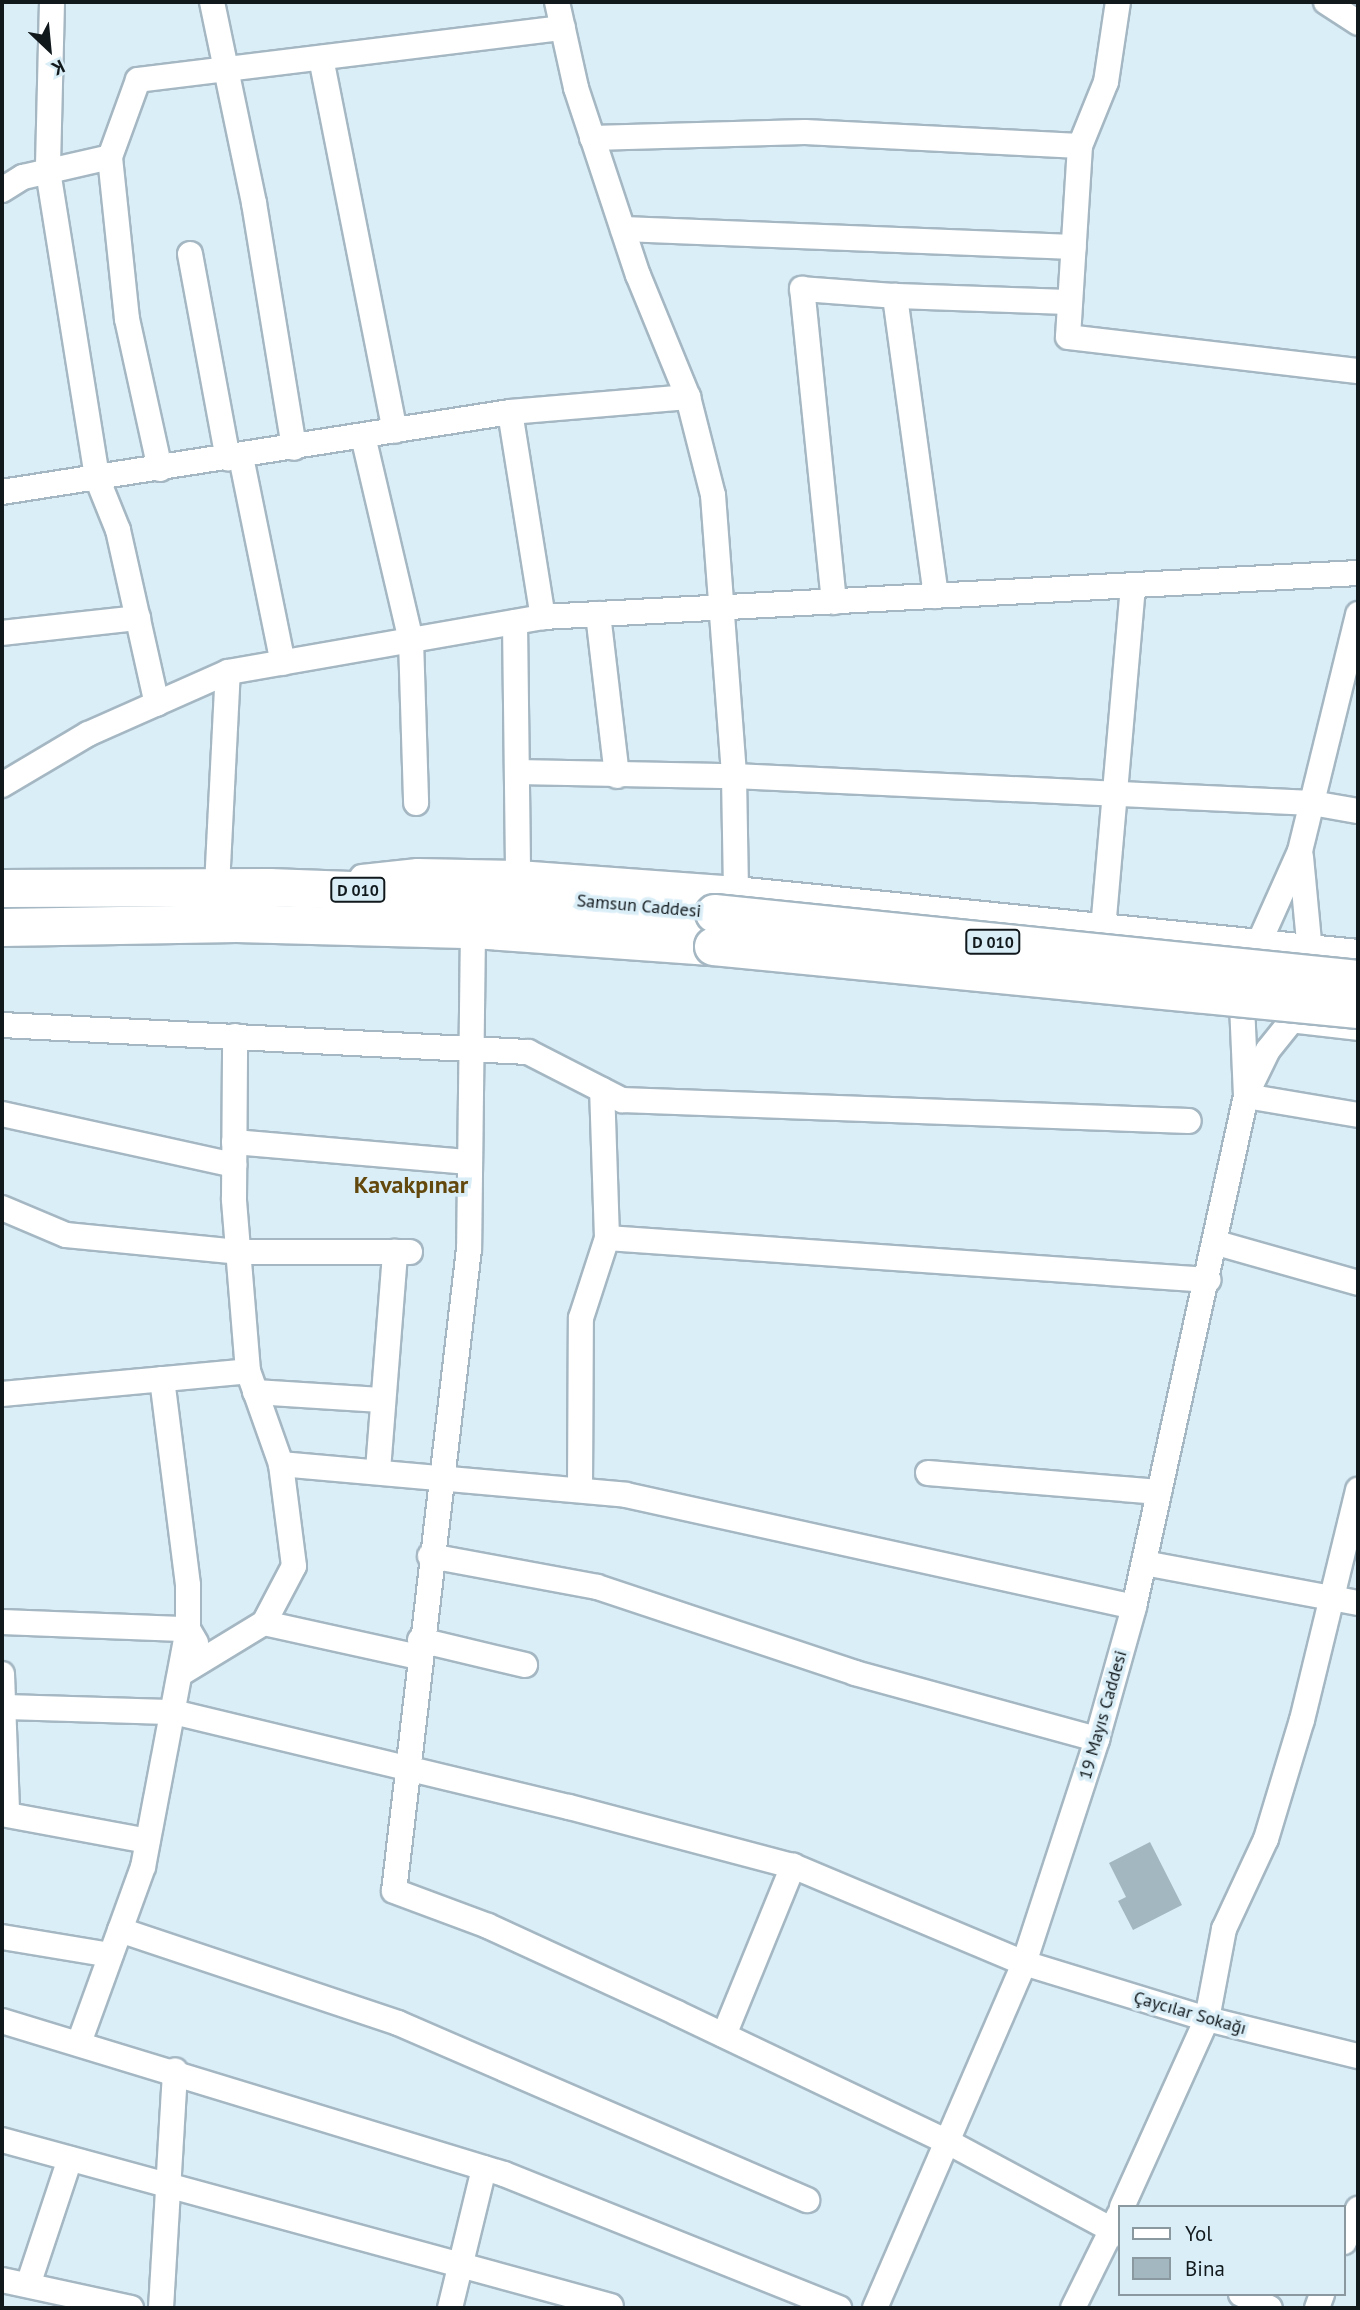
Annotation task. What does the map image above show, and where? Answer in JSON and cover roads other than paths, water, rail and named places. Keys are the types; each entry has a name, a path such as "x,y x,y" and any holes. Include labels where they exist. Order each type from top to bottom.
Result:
{"highway":[{"name":"Samsun Caddesi","path":"2,888 217,886 518,896 721,916 1262,989"},
{"name":"Samsun Caddesi","path":"2,927 331,926 472,937 721,916"},
{"name":"D 010","path":"1262,989 1358,979"},
{"name":"D 010","path":"1262,989 1358,1009"}],"street":[{"path":"52,2 48,171 97,478 118,530 157,704"},
{"path":"212,2 222,70 254,203 294,448"},
{"path":"556,2 592,138 623,229 688,397 713,495 734,776 721,916"},
{"path":"1118,2 1106,82 1080,146 1068,337 1358,371"},
{"path":"1326,2 1358,23"},
{"path":"160,469 127,319 110,157 138,80 563,28"},
{"path":"321,58 395,431"},
{"path":"592,138 805,132 1080,146"},
{"path":"2,190 48,171 110,157"},
{"path":"623,229 1074,247"},
{"path":"190,254 283,663"},
{"path":"834,602 802,289 895,296 1070,302"},
{"path":"895,296 936,596"},
{"path":"2,492 235,458 510,412 688,397"},
{"path":"510,412 543,617"},
{"path":"363,436 411,640 416,803"},
{"path":"2,785 88,734 228,672 543,617 1358,573"},
{"path":"1102,929 1133,586"},
{"path":"598,614 617,776"},
{"path":"2,633 138,618"},
{"path":"515,622 518,873"},
{"path":"1262,989 1300,851 1357,623"},
{"path":"217,886 228,672"},
{"path":"517,772 617,776 734,776 1115,797 1312,803 1358,811"},
{"name":"19 Mayıs Caddesi","path":"1262,989 1308,990 1311,948 1300,851"},
{"path":"269,887 418,871 518,873 721,916 1102,929 1358,1028"},
{"path":"1118,2220 488,1926 394,1891 419,1648 469,1249 472,937 1262,989 1311,948 1358,953"},
{"name":"19 Mayıs Caddesi","path":"1246,1096 1268,1050 1262,989"},
{"name":"19 Mayıs Caddesi","path":"875,2308 950,2143 1024,1963 1097,1739 1134,1607 1209,1280 1246,1096 1262,989"},
{"path":"2,1025 528,1052 622,1100 1189,1121"},
{"path":"180,1674 264,1623 294,1566 281,1464 251,1382 238,1252 234,1153 235,1036"},
{"path":"580,1489 581,1318 607,1238 602,1090"},
{"path":"1246,1096 1358,1115"},
{"path":"2,1114 234,1153 469,1162"},
{"path":"2,1208 66,1235 238,1252 403,1252 381,1400 378,1470"},
{"path":"607,1238 1209,1280"},
{"path":"1217,1243 1358,1283"},
{"path":"2,1394 162,1379 251,1382 381,1400"},
{"path":"79,2043 120,1930 148,1841 188,1629 188,1586 162,1379"},
{"path":"281,1464 440,1474 626,1494 1134,1607"},
{"path":"929,1473 1159,1492"},
{"path":"1126,2205 1207,2019 1224,1929 1266,1839 1332,1598 1358,1490"},
{"path":"430,1556 597,1587 855,1673 1097,1739"},
{"path":"1144,1563 1358,1603"},
{"path":"2,1622 188,1629"},
{"path":"264,1623 525,1665"},
{"path":"188,1629 204,1660"},
{"path":"2,1674 5,1813 148,1841"},
{"name":"Çaycılar Sokağı","path":"3,1707 173,1712 793,1866 1024,1963 1207,2019 1358,2056"},
{"path":"724,2035 793,1866"},
{"path":"120,1930 398,2023 807,2200"},
{"path":"2,1937 111,1955"},
{"path":"2,2021 175,2070 484,2168 839,2308"},
{"path":"161,2308 175,2070"},
{"path":"2,2140 611,2306"},
{"path":"28,2285 70,2158"},
{"path":"450,2308 484,2168"},
{"path":"1346,2237 1358,2209"},
{"path":"1073,2308 1118,2222"},
{"path":"2,2280 131,2308"},
{"path":"1245,2296 1270,2308"}],"district":[{"name":"Kavakpınar","path":"411,1185"}]}
